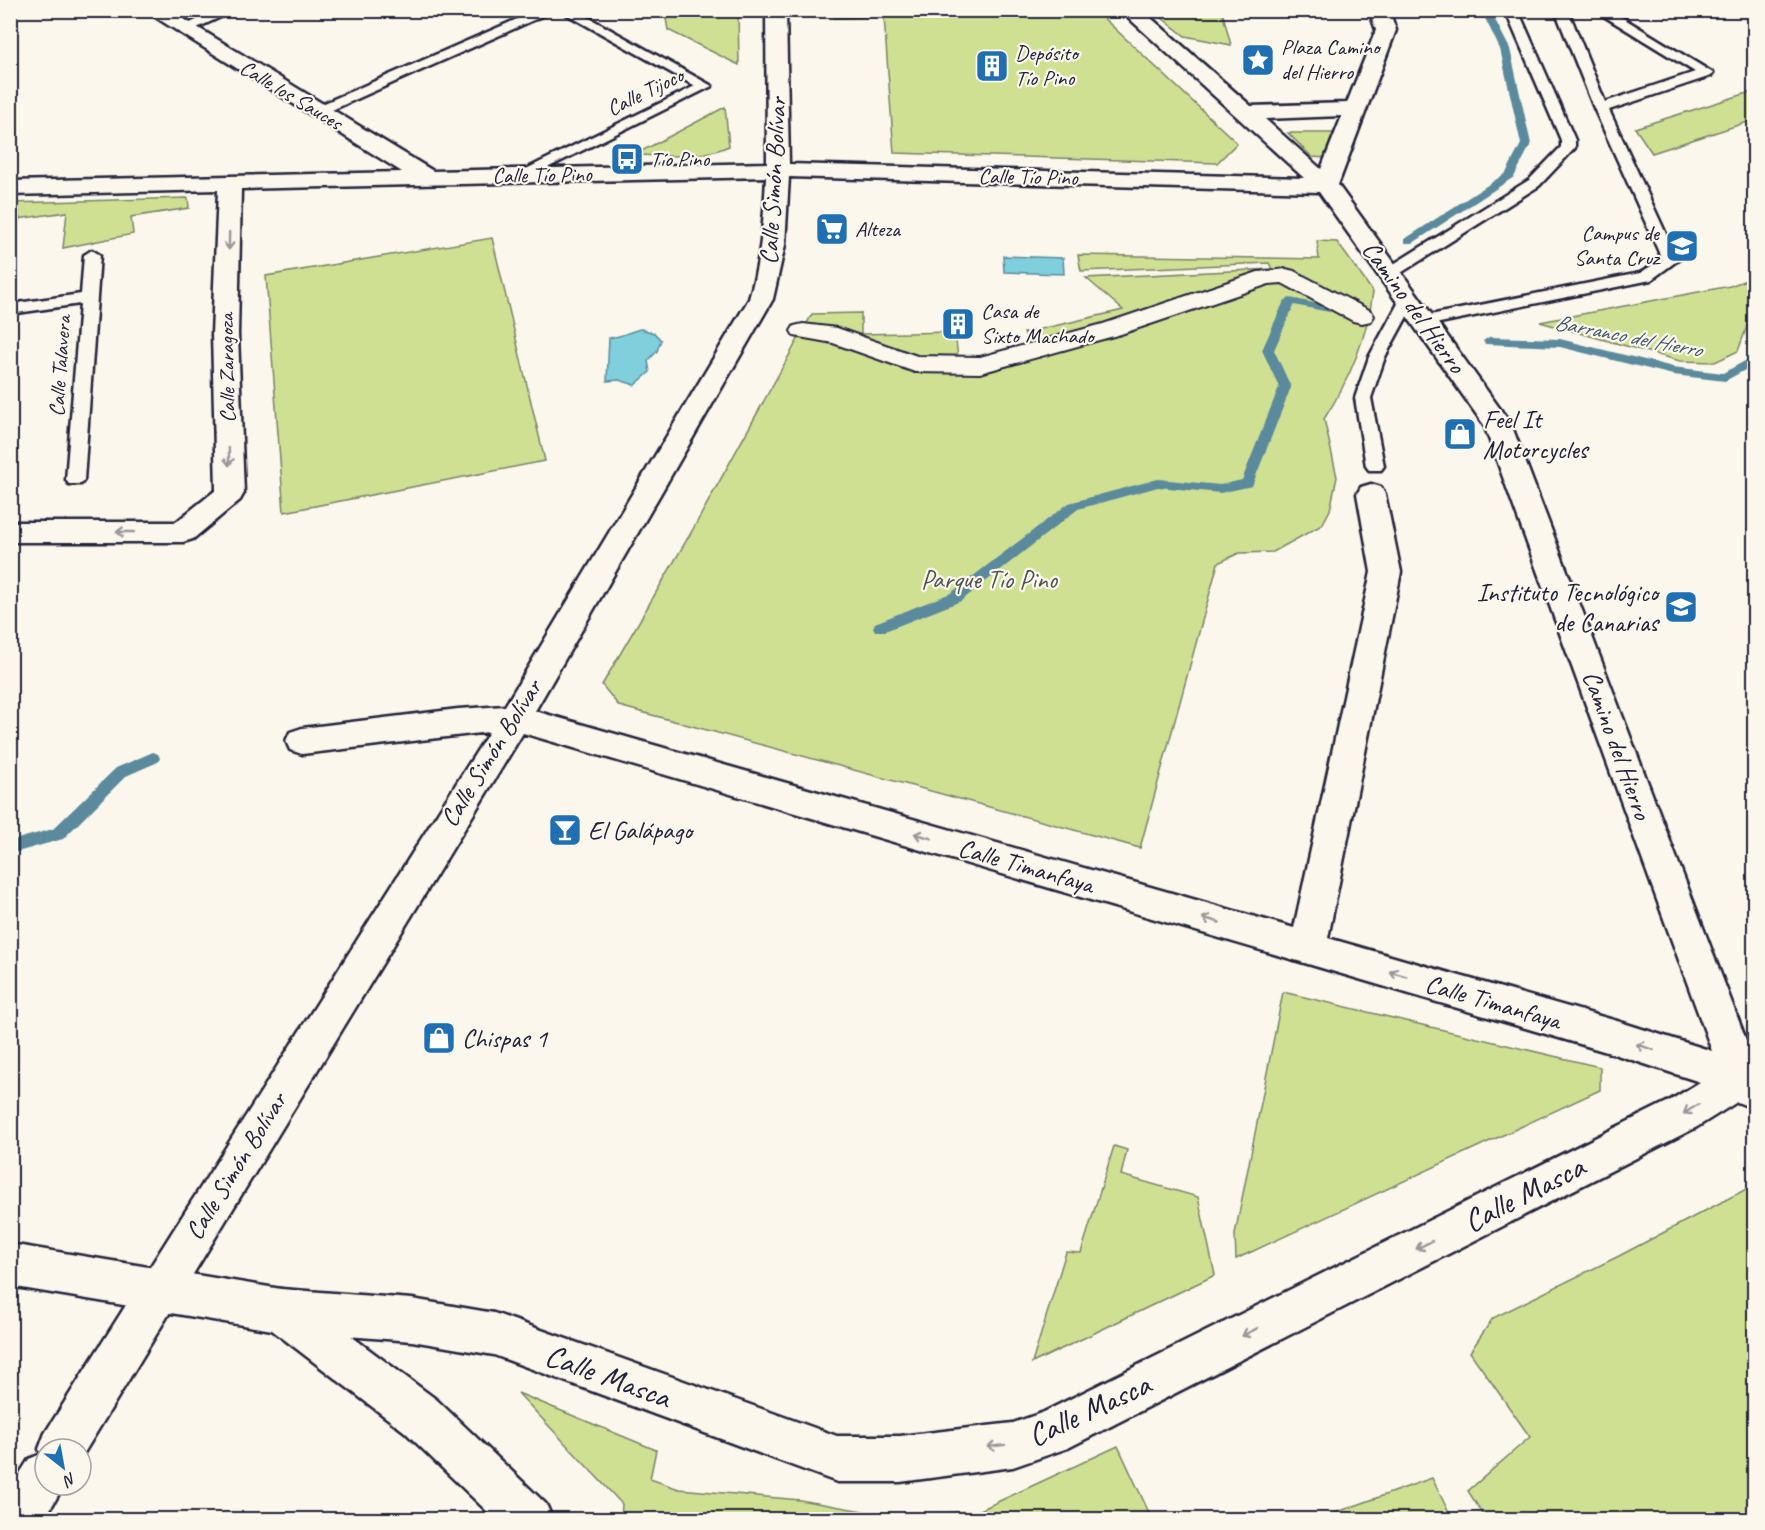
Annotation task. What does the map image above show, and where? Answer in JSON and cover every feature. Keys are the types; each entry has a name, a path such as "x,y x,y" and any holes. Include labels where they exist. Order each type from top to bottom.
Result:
{"street":[{"name":"Calle los Sauces","path":"154,10 428,178"},
{"name":"Calle Simón Bolívar","path":"68,1437 515,718 761,299 769,276 774,247 780,143 776,10"},
{"name":"Camino del Hierro","path":"1130,10 1326,185 1497,424 1750,1084"},
{"path":"1326,185 1386,30 1379,10"},
{"path":"1245,113 1356,109"},
{"name":"Calle Tío Pino","path":"10,188 525,174 778,171 1326,185"},
{"name":"Calle Zaragoza","path":"10,532 183,532 230,493 225,334 230,183"},
{"path":"803,331 837,336 915,364 980,365 1112,329 1266,277 1286,276 1362,316"},
{"path":"1308,948 1386,572 1373,480"},
{"name":"Calle Timanfaya","path":"302,741 458,722 515,718 1617,1038 1750,1084"},
{"name":"Calle Masca","path":"10,1265 281,1310 412,1320 494,1334 837,1459 900,1460 1012,1444 1052,1432 1683,1114 1750,1084"},
{"path":"281,1310 421,1416 530,1520"},
{"path":"18,1520 33,1495"}],"lane":[{"path":"183,29 230,10"},
{"path":"318,111 550,10"},
{"name":"Calle Tijoco","path":"525,174 705,86 565,10"},
{"path":"1390,273 1534,183 1568,148 1568,140 1550,95 1511,10"},
{"path":"1373,480 1363,398 1377,357 1417,310 1645,277 1670,260 1601,108 1561,10"},
{"path":"1600,10 1706,73 1601,108"},
{"name":"Calle Talavera","path":"75,480 92,255"},
{"path":"10,309 88,298"}],"green space":[{"path":"686,10 738,11 739,65 668,30 666,19"},
{"path":"836,10 1096,11 1237,143 1217,163 894,153 884,17 834,18"},
{"path":"1153,11 1222,11 1231,45 1185,36"},
{"path":"1754,91 1754,120 1652,153 1635,128"},
{"path":"725,107 729,146 694,155 634,155"},
{"path":"1288,133 1336,133 1328,158 1312,157"},
{"path":"188,198 189,208 131,217 133,234 63,248 67,212 11,220 11,203"},
{"path":"492,238 545,461 284,512 266,276"},
{"name":"Parque Tío Pino","path":"1317,241 1337,242 1373,292 1362,342 1356,358 1342,389 1324,419 1337,477 1330,510 1322,525 1273,552 1239,553 1218,563 1140,848 619,706 602,685 692,531 812,314 861,313 861,334 955,332 958,358 981,357 1031,343 1024,333 1123,310 1086,278 1272,269 1269,263 1081,271 1078,255 1319,259"},
{"path":"1754,277 1754,307 1738,351 1715,362 1680,361 1540,322 1730,286"},
{"path":"1283,992 1600,1067 1600,1090 1236,1259 1235,1234"},
{"path":"1114,1146 1127,1150 1121,1175 1198,1197 1215,1275 1032,1363 1066,1252 1081,1253"},
{"path":"1754,1185 1754,1519 1486,1519 1468,1491 1530,1437 1470,1352 1493,1318 1619,1256"},
{"path":"518,1393 656,1450 650,1479 679,1489 800,1500 891,1516 978,1511 1118,1446 1152,1519 621,1519 622,1504"},
{"path":"1432,1478 1452,1519 1318,1519"}],"water":[{"path":"1003,256 1063,258 1064,274 1004,272"},
{"path":"641,329 654,333 661,340 657,351 648,361 650,372 635,385 619,380 607,381 609,338"}],"waterway":[{"path":"1409,241 1510,175 1526,144 1505,49 1485,10"},
{"name":"Barranco del Hierro","path":"880,627 956,597 1074,506 1158,483 1220,489 1247,483 1285,387 1268,350 1290,301 1329,309"},
{"name":"Barranco del Hierro","path":"1489,341 1560,343 1673,371 1725,377 1754,360"},
{"name":"Barranco del Hierro","path":"10,848 58,834 121,772 153,758"}],"place":[{"name":"Plaza Camino del Hierro","path":"1258,60"},
{"name":"Depósito Tío Pino","path":"992,66"},
{"name":"Tío Pino","path":"627,159"},
{"name":"Alteza","path":"832,229"},
{"name":"Campus de Santa Cruz","path":"1682,246"},
{"name":"Casa de Sixto Machado","path":"958,324"},
{"name":"Feel It Motorcycles","path":"1460,434"},
{"name":"Instituto Tecnológico de Canarias","path":"1681,607"},
{"name":"El Galápago","path":"565,830"},
{"name":"Chispas 1","path":"439,1038"}]}
